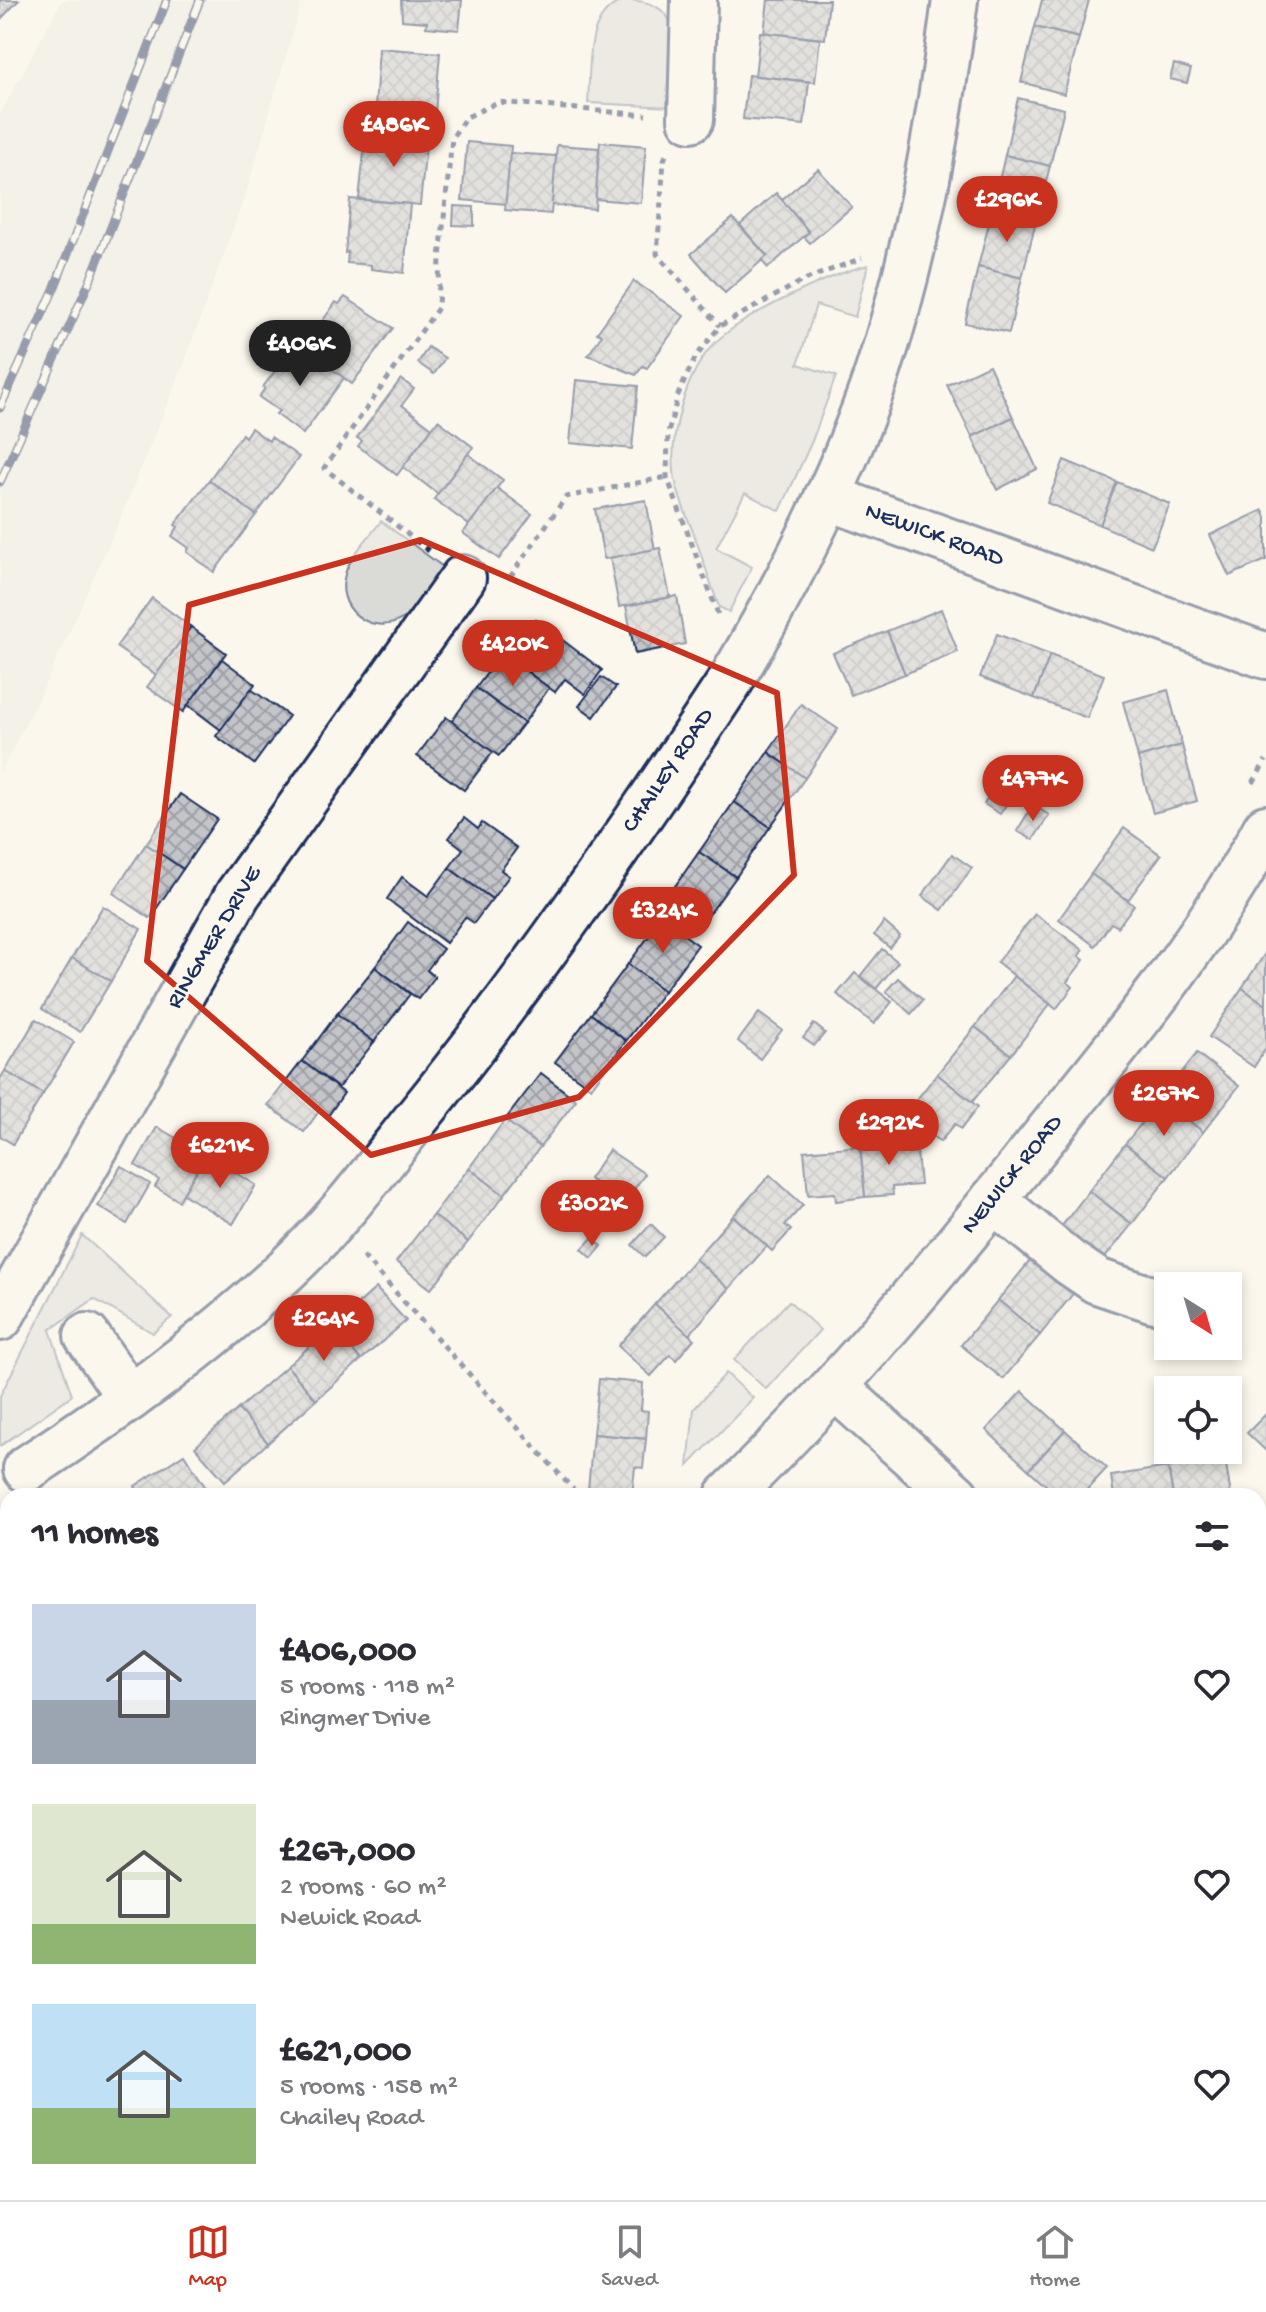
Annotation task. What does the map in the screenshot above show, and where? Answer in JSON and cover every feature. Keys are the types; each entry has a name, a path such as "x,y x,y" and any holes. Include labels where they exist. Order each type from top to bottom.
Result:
{"street":[{"path":"691,119 694,0"},
{"name":"CHAILEY ROAD","path":"26,1469 130,1398 228,1322 291,1265 332,1221 443,1085 531,969 731,680 758,635 827,497 876,375 910,261 944,88 955,0"},
{"name":"NEWICK ROAD","path":"827,497 1266,656"},
{"name":"RINGMER DRIVE","path":"0,1318 238,894 463,578"},
{"name":"NEWICK ROAD","path":"736,1488 835,1387 993,1200 1127,1034 1200,934 1266,828"},
{"path":"993,1200 1097,1281 1154,1300"},
{"path":"87,1336 130,1398"},
{"path":"835,1387 947,1488"}],"path":[{"path":"667,477 566,497 496,596 463,578 324,468 438,308 452,138 465,118 498,102 691,119"},
{"path":"691,119 675,138 664,160 657,254 720,326"},
{"path":"716,613 667,477 668,433 678,395 695,358 720,326 804,280 855,260 885,254 910,261"},
{"path":"332,1221 572,1488"}],"highlighted area":[{"path":"421,540 777,693 794,875 579,1097 371,1155 147,961 189,605"}],"shaded area":[{"path":"62,0 302,0 248,188 184,364 118,524 42,692 0,774 0,114"},
{"path":"625,0 647,3 661,10 670,21 676,52 672,107 588,103 590,58 596,29 611,7"},
{"path":"868,265 855,317 816,305 798,364 836,376 812,441 780,511 745,493 716,548 752,567 729,612 719,607 675,479 674,445 681,406 688,388 705,355 729,331 788,297"},
{"path":"381,521 443,567 411,612 394,623 383,625 361,619 353,612 343,591 349,563"},
{"path":"82,1235 172,1317 153,1333 94,1299 50,1330 72,1395 0,1446 0,1396"},
{"path":"789,1301 820,1330 766,1389 734,1360"},
{"path":"726,1373 753,1398 688,1466 694,1409"}],"building":[{"path":"0,0 19,0 0,20"},
{"path":"401,0 462,0 459,30 426,27 427,22 402,20"},
{"path":"768,0 829,0 825,39 764,33"},
{"path":"1042,0 1089,0 1079,38 1035,27"},
{"path":"1035,27 1079,38 1064,94 1021,82"},
{"path":"760,32 820,39 815,82 755,76"},
{"path":"379,48 440,53 435,113 375,108"},
{"path":"1174,64 1191,69 1187,83 1170,79"},
{"path":"748,75 809,82 804,125 743,119"},
{"path":"1018,98 1064,109 1050,166 1005,155"},
{"path":"395,133 427,136 420,205 359,199 365,143 369,143 369,134 395,136"},
{"path":"467,142 511,146 506,204 462,200"},
{"path":"600,142 646,146 641,203 595,199"},
{"path":"557,145 599,148 595,209 551,205"},
{"path":"510,153 556,156 551,214 505,210"},
{"path":"1005,155 1050,166 1036,221 992,211"},
{"path":"818,169 852,207 810,243 803,236 809,232 781,200"},
{"path":"776,193 809,232 768,268 761,260 767,256 740,225"},
{"path":"350,199 410,204 404,273 347,263 348,252 345,253"},
{"path":"454,206 474,207 474,226 453,225"},
{"path":"992,211 1036,221 1022,278 978,267"},
{"path":"733,218 767,256 725,293 691,254"},
{"path":"978,267 1022,278 1009,333 965,323"},
{"path":"634,281 684,316 647,368 643,366 636,375 588,355 602,335 597,333"},
{"path":"345,297 393,328 352,384 303,348 336,302 339,304"},
{"path":"296,343 344,378 303,434 259,397"},
{"path":"428,347 445,358 434,374 418,363"},
{"path":"989,365 1013,417 972,437 947,385"},
{"path":"401,379 414,389 402,405 432,428 397,475 358,446 362,441 357,438"},
{"path":"576,380 638,386 632,449 570,443"},
{"path":"1013,417 1037,469 997,490 972,437"},
{"path":"438,420 473,447 438,494 403,467"},
{"path":"251,428 269,441 271,437 299,457 256,515 209,480 242,434 245,437"},
{"path":"468,454 503,480 469,525 434,499"},
{"path":"1064,460 1117,482 1100,525 1047,503"},
{"path":"209,480 256,515 214,572 172,536 178,527 175,525"},
{"path":"1117,482 1170,504 1152,547 1100,525"},
{"path":"497,488 532,514 499,559 463,533"},
{"path":"646,500 655,550 604,559 595,509"},
{"path":"1263,510 1266,517 1266,560 1229,576 1210,535"},
{"path":"660,548 670,597 619,607 610,558"},
{"path":"677,596 685,644 635,654 626,606"},
{"path":"152,598 191,627 156,675 116,647"},
{"path":"941,609 958,652 905,674 887,631"},
{"path":"536,620 602,670 585,694 565,679 555,692 508,658"},
{"path":"191,627 226,653 183,712 147,687"},
{"path":"887,631 905,674 851,695 833,653"},
{"path":"997,634 1050,655 1034,698 980,677"},
{"path":"502,653 549,688 524,723 476,688"},
{"path":"1050,655 1104,675 1087,718 1034,698"},
{"path":"222,659 255,684 221,730 188,705"},
{"path":"601,677 616,687 594,717 579,706"},
{"path":"476,688 524,723 499,756 451,722"},
{"path":"251,689 289,716 254,764 216,736"},
{"path":"1168,690 1182,745 1138,758 1123,702"},
{"path":"801,704 838,729 805,778 768,752"},
{"path":"446,717 493,752 464,790 417,756"},
{"path":"1182,745 1197,801 1153,813 1138,758"},
{"path":"768,752 805,778 770,827 734,802"},
{"path":"992,791 1008,802 1000,814 984,804"},
{"path":"180,794 217,819 183,869 146,844"},
{"path":"734,802 770,827 736,877 699,852"},
{"path":"1033,805 1049,815 1033,840 1017,831"},
{"path":"464,818 478,829 482,823 517,848 501,870 509,876 492,899 449,868 463,849 449,838"},
{"path":"1124,828 1161,855 1128,900 1091,874"},
{"path":"146,844 183,869 150,918 113,893"},
{"path":"699,852 736,877 702,924 666,899"},
{"path":"952,854 972,868 942,910 922,896"},
{"path":"449,868 492,899 474,923 465,917 446,943 387,899 402,877 428,896"},
{"path":"1091,874 1134,905 1118,927 1111,923 1095,946 1059,919"},
{"path":"103,906 141,929 111,981 72,958"},
{"path":"1035,914 1083,950 1079,956 1084,960 1067,982 1073,987 1056,1009 997,962"},
{"path":"662,919 698,945 664,991 628,964"},
{"path":"408,922 443,949 427,970 435,977 418,999 375,967"},
{"path":"884,922 900,936 890,948 874,935"},
{"path":"882,949 898,962 876,989 860,976"},
{"path":"1266,952 1266,1005 1242,988"},
{"path":"72,958 111,981 80,1032 42,1009"},
{"path":"628,964 664,991 626,1041 591,1014"},
{"path":"375,967 410,994 374,1042 337,1014"},
{"path":"855,973 892,1002 874,1024 837,994"},
{"path":"1014,976 1050,1004 1011,1055 975,1027"},
{"path":"898,978 923,1000 911,1014 886,991"},
{"path":"1242,988 1266,1005 1266,1048 1254,1067 1209,1037"},
{"path":"759,1013 782,1030 760,1059 738,1041"},
{"path":"337,1014 374,1042 338,1088 302,1061"},
{"path":"591,1014 626,1041 591,1088 555,1062"},
{"path":"36,1019 74,1042 43,1094 5,1071"},
{"path":"814,1024 825,1033 814,1046 803,1038"},
{"path":"975,1027 1011,1055 972,1102 937,1074"},
{"path":"1197,1053 1239,1086 1203,1132 1161,1099"},
{"path":"302,1061 344,1093 328,1116 320,1110 304,1132 268,1105"},
{"path":"5,1071 43,1094 13,1144 0,1136 0,1079"},
{"path":"541,1073 576,1100 540,1147 505,1120"},
{"path":"937,1074 978,1107 961,1129 955,1124 940,1142 905,1114"},
{"path":"1161,1099 1203,1132 1168,1177 1125,1144"},
{"path":"505,1120 540,1147 504,1195 469,1168"},
{"path":"157,1127 206,1155 179,1201 155,1187 159,1180 135,1165"},
{"path":"916,1140 920,1185 892,1187 893,1195 865,1197 860,1146"},
{"path":"1125,1144 1168,1177 1132,1224 1089,1191"},
{"path":"860,1146 865,1197 836,1201 835,1193 808,1195 804,1151"},
{"path":"609,1150 645,1174 624,1203 589,1179"},
{"path":"206,1155 256,1185 233,1224 183,1194"},
{"path":"121,1166 150,1184 127,1224 98,1206"},
{"path":"469,1168 504,1195 468,1242 433,1215"},
{"path":"770,1175 803,1205 785,1225 791,1230 772,1251 733,1216"},
{"path":"1089,1191 1132,1224 1096,1269 1054,1236"},
{"path":"433,1215 468,1242 431,1289 396,1262"},
{"path":"733,1216 767,1246 729,1289 695,1259"},
{"path":"651,1224 664,1237 645,1257 632,1245"},
{"path":"592,1238 602,1246 592,1258 582,1249"},
{"path":"1034,1256 1076,1290 1040,1335 998,1300"},
{"path":"695,1259 729,1289 689,1335 655,1304"},
{"path":"376,1288 406,1321 361,1360 332,1327"},
{"path":"998,1300 1040,1335 1003,1379 961,1345"},
{"path":"655,1304 694,1339 676,1360 670,1355 651,1376 618,1346"},
{"path":"332,1327 361,1360 316,1400 287,1366"},
{"path":"287,1366 316,1400 268,1443 238,1409"},
{"path":"599,1379 643,1383 641,1410 648,1411 646,1439 593,1434"},
{"path":"1022,1391 1065,1430 1029,1470 986,1430"},
{"path":"238,1409 268,1443 225,1481 195,1447"},
{"path":"1266,1414 1266,1451 1247,1433"},
{"path":"1065,1430 1107,1468 1088,1488 1049,1488 1029,1470"},
{"path":"593,1434 646,1439 643,1468 635,1467 633,1488 588,1488"},
{"path":"184,1454 206,1488 136,1488"},
{"path":"1226,1464 1230,1488 1172,1488 1168,1467"},
{"path":"1168,1467 1172,1488 1113,1488 1111,1476"}],"railway":[{"path":"0,408 54,289 167,0"},
{"path":"0,482 91,278 200,0"}]}
